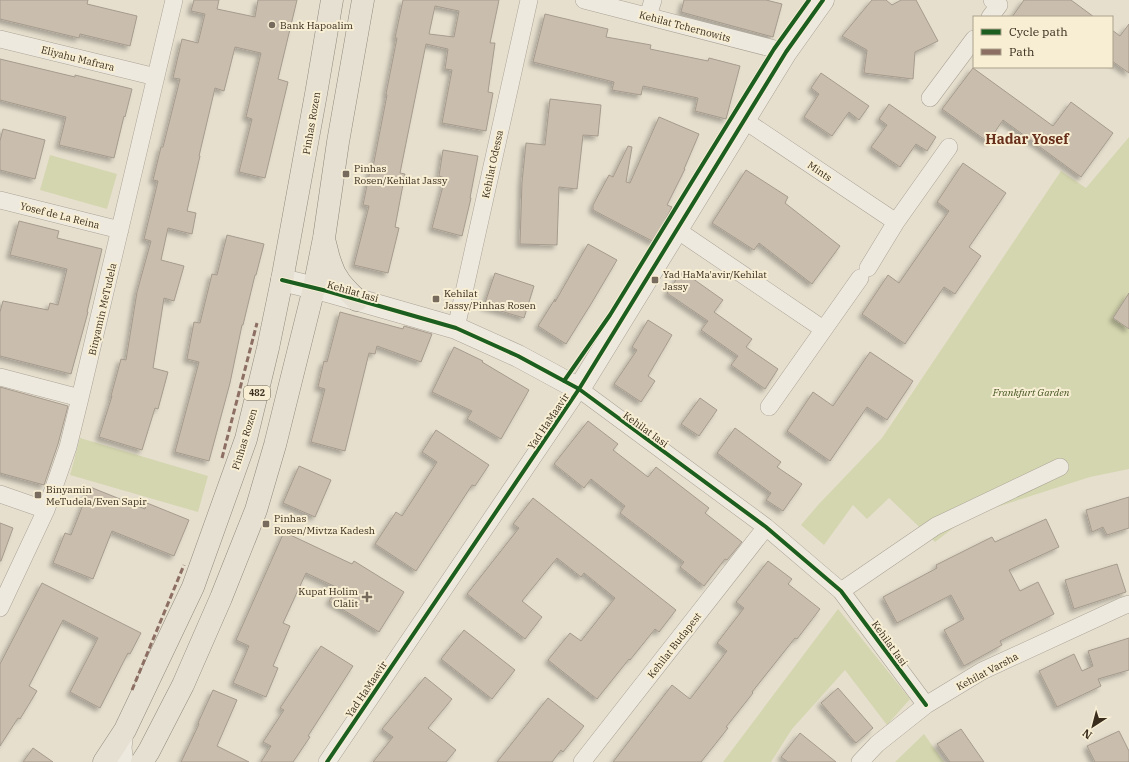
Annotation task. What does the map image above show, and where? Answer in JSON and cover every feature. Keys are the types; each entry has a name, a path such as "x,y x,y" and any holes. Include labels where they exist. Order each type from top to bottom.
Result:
{"main road":[{"name":"Pinhas Rozen","path":"104,762 125,730 193,588 243,446 268,348 282,280 332,0"},
{"path":"148,758 183,685 256,510 275,445 314,288 324,238 338,142 362,0"},
{"path":"324,238 331,266 337,278 357,300"}],"street":[{"name":"Binyamin MeTudela","path":"0,608 46,510 68,447 174,0"},
{"name":"Kehilat Odessa","path":"456,328 529,0"},
{"name":"Kehilat Tchernowits","path":"584,0 786,52"},
{"path":"648,16 654,0"},
{"name":"Yad HaMaavir","path":"327,762 579,389 786,52 823,0"},
{"path":"991,16 999,5 992,0"},
{"name":"Eliyahu Mafrara","path":"0,39 156,77"},
{"path":"930,98 973,40"},
{"name":"Mints","path":"744,120 896,222"},
{"path":"769,407 864,273 896,222 948,147"},
{"name":"Yosef de La Reina","path":"0,200 120,230"},
{"path":"677,230 823,329"},
{"name":"Kehilat Iasi","path":"282,280 456,328 518,356 579,389 766,527 841,591 926,705"},
{"path":"0,377 80,398"},
{"path":"841,591 936,526 1060,467"},
{"path":"0,494 46,510"},
{"name":"Kehilat Budapest","path":"582,762 766,527"},
{"name":"Kehilat Varsha","path":"860,762 877,744 926,705 982,671 1129,604"},
{"path":"125,730 123,748 125,762"}],"green space":[{"name":"Frankfurt Garden","path":"1129,137 1129,469 1090,477 969,516 935,542 889,498 867,519 853,505 824,545 801,525 882,438 1061,171 1086,188"},
{"path":"50,155 117,174 107,209 40,190"},
{"path":"80,438 208,476 198,512 70,475"},
{"path":"838,609 910,699 887,725 845,670 792,729 771,762 723,762"},
{"path":"924,734 944,762 895,762"}],"building":[{"path":"0,0 88,0 87,4 137,16 130,46 80,34 79,38 0,19"},
{"path":"194,0 219,0 217,9 255,17 258,0 297,0 278,79 288,82 265,178 239,172 252,119 246,117 261,53 235,47 224,91 215,88 187,211 196,213 192,234 168,228 161,260 184,266 174,301 164,298 153,368 168,372 158,409 155,408 142,450 99,437 112,396 121,359 126,360 137,292 151,241 144,239 158,181 153,180 180,79 173,78 182,39 198,43 205,14 191,11"},
{"path":"403,0 499,0 490,43 495,43 488,92 493,93 486,131 442,123 452,70 445,69 448,49 426,44 400,173 405,174 395,227 399,228 388,273 354,265 369,206 363,205 371,166 373,167 387,95 397,38 395,38","holes":["435,6 459,11 454,37 429,34"]},
{"path":"684,0 766,0 782,4 773,37 681,12"},
{"path":"872,0 886,0 892,5 901,0 916,0 938,41 915,52 913,79 864,73 867,50 842,36"},
{"path":"1024,0 1071,0 1093,16 1013,16"},
{"path":"545,14 608,29 606,37 651,45 650,49 708,61 709,58 740,66 726,119 695,111 698,98 643,86 641,95 612,90 614,82 533,62"},
{"path":"1129,24 1129,73 1113,62 1113,31 1120,36"},
{"path":"0,59 132,89 114,158 59,145 66,117 0,100"},
{"path":"973,68 1053,126 1071,102 1113,133 1081,177 1003,120 988,142 942,109"},
{"path":"821,73 869,106 859,120 849,112 832,136 804,117 819,94 811,88"},
{"path":"550,99 601,105 598,136 583,135 577,189 559,187 557,245 520,244 522,182 526,143 545,145"},
{"path":"889,104 936,137 927,151 916,144 900,167 871,147 887,125 879,119"},
{"path":"659,117 699,134 685,169 667,205 672,207 654,242 593,210 593,205 609,175 613,177 628,146 632,147 626,182 630,183"},
{"path":"3,129 45,140 35,179 0,170 0,141"},
{"path":"443,150 478,156 471,198 462,236 432,228 445,178 439,176"},
{"path":"963,163 1006,193 969,247 981,256 955,294 944,287 905,344 862,314 888,275 899,283 949,211 937,202"},
{"path":"746,170 788,197 785,203 840,246 812,284 759,243 754,250 712,223"},
{"path":"19,221 59,231 57,238 102,249 88,312 71,374 0,356 0,312 3,301 48,310 50,303 58,305 67,269 10,255"},
{"path":"227,235 264,244 242,325 230,383 209,461 175,452 199,362 187,359 194,322 200,323 212,274 217,275"},
{"path":"588,244 617,260 566,344 538,326 555,299 555,302"},
{"path":"682,271 723,300 714,312 752,339 746,347 778,369 765,389 731,365 738,356 701,330 708,321 667,293"},
{"path":"495,273 534,286 524,318 484,306"},
{"path":"1129,293 1129,329 1113,318"},
{"path":"340,312 403,329 404,326 432,334 421,362 377,346 375,354 369,353 345,451 311,442 325,389 318,387 324,361 327,362"},
{"path":"648,320 672,335 648,376 655,381 641,402 614,384 637,350 632,347"},
{"path":"454,347 483,361 482,362 529,390 501,439 467,419 472,411 432,392"},
{"path":"870,352 913,381 887,420 867,407 830,461 787,431 813,392 833,406"},
{"path":"0,387 68,406 58,444 44,485 0,473"},
{"path":"700,398 717,410 699,436 681,424"},
{"path":"588,421 618,444 613,450 648,477 656,467 709,508 705,513 742,542 727,560 725,559 704,586 680,567 684,562 620,513 625,506 591,479 584,488 554,464"},
{"path":"735,428 781,462 777,467 802,484 783,511 766,500 771,493 717,453"},
{"path":"436,430 489,465 475,486 472,485 416,571 375,544 396,512 402,516 437,462 422,452"},
{"path":"299,466 331,480 315,517 283,503"},
{"path":"90,487 145,509 147,503 189,520 174,556 112,531 93,579 53,563 65,533 71,535"},
{"path":"1129,497 1129,528 1107,535 1103,527 1092,532 1086,510"},
{"path":"533,498 676,610 659,632 655,629 597,699 548,660 570,633 581,641 615,598 584,573 581,577 557,558 522,601 542,617 525,639 467,594 519,528 513,524"},
{"path":"1046,519 1059,547 1009,570 1020,591 1038,582 1054,614 1000,641 1002,645 964,666 944,630 964,619 951,595 897,623 883,597 937,568 936,565 992,537 995,542"},
{"path":"0,523 13,528 1,561 0,561"},
{"path":"284,532 352,564 354,561 404,592 379,632 329,601 338,588 306,573 283,623 290,626 273,666 278,668 266,697 233,683 249,646 236,640"},
{"path":"768,561 792,579 788,584 820,609 797,639 795,638 752,692 753,693 726,727 728,728 701,762 613,762 672,685 690,699 727,651 717,643 744,608 736,602"},
{"path":"1117,564 1126,592 1074,609 1065,580"},
{"path":"42,583 141,633 130,654 128,653 100,708 70,692 98,638 63,620 29,686 37,691 20,719 18,718 0,746 0,664"},
{"path":"464,630 515,670 492,699 441,659"},
{"path":"1129,638 1129,670 1098,679 1101,686 1057,707 1039,671 1074,654 1082,671 1093,666 1088,651"},
{"path":"321,646 353,666 293,762 261,762 271,746 263,742 284,710 280,708"},
{"path":"425,677 452,699 428,728 456,750 446,762 373,762 393,737 382,729"},
{"path":"838,688 873,728 856,743 821,703"},
{"path":"213,690 237,700 217,746 249,762 181,762"},
{"path":"548,698 584,726 563,752 561,750 552,762 497,762"},
{"path":"961,729 984,762 950,762 937,744"},
{"path":"1119,731 1129,751 1129,762 1095,762 1087,746"},
{"path":"800,733 836,762 788,762 781,757"},
{"path":"33,748 53,762 23,762"}],"marked path":[{"path":"222,458 257,323"},
{"path":"132,690 184,565"}],"cycle path":[{"path":"564,381 610,315 774,49 809,0"},
{"path":"327,762 579,389 786,52 823,0"},
{"path":"282,280 327,291 456,328 518,356 579,389 766,527 841,591 926,705"}],"place":[{"name":"Bank Hapoalim","path":"272,25"},
{"name":"Pinhas Rosen/Kehilat Jassy","path":"346,174"},
{"name":"Yad HaMa'avir/Kehilat Jassy","path":"655,280"},
{"name":"Kehilat Jassy/Pinhas Rosen","path":"436,299"},
{"name":"Binyamin MeTudela/Even Sapir","path":"38,495"},
{"name":"Pinhas Rosen/Mivtza Kadesh","path":"266,524"},
{"name":"Kupat Holim Clalit","path":"367,597"}],"district":[{"name":"Hadar Yosef","path":"1027,139"}]}
